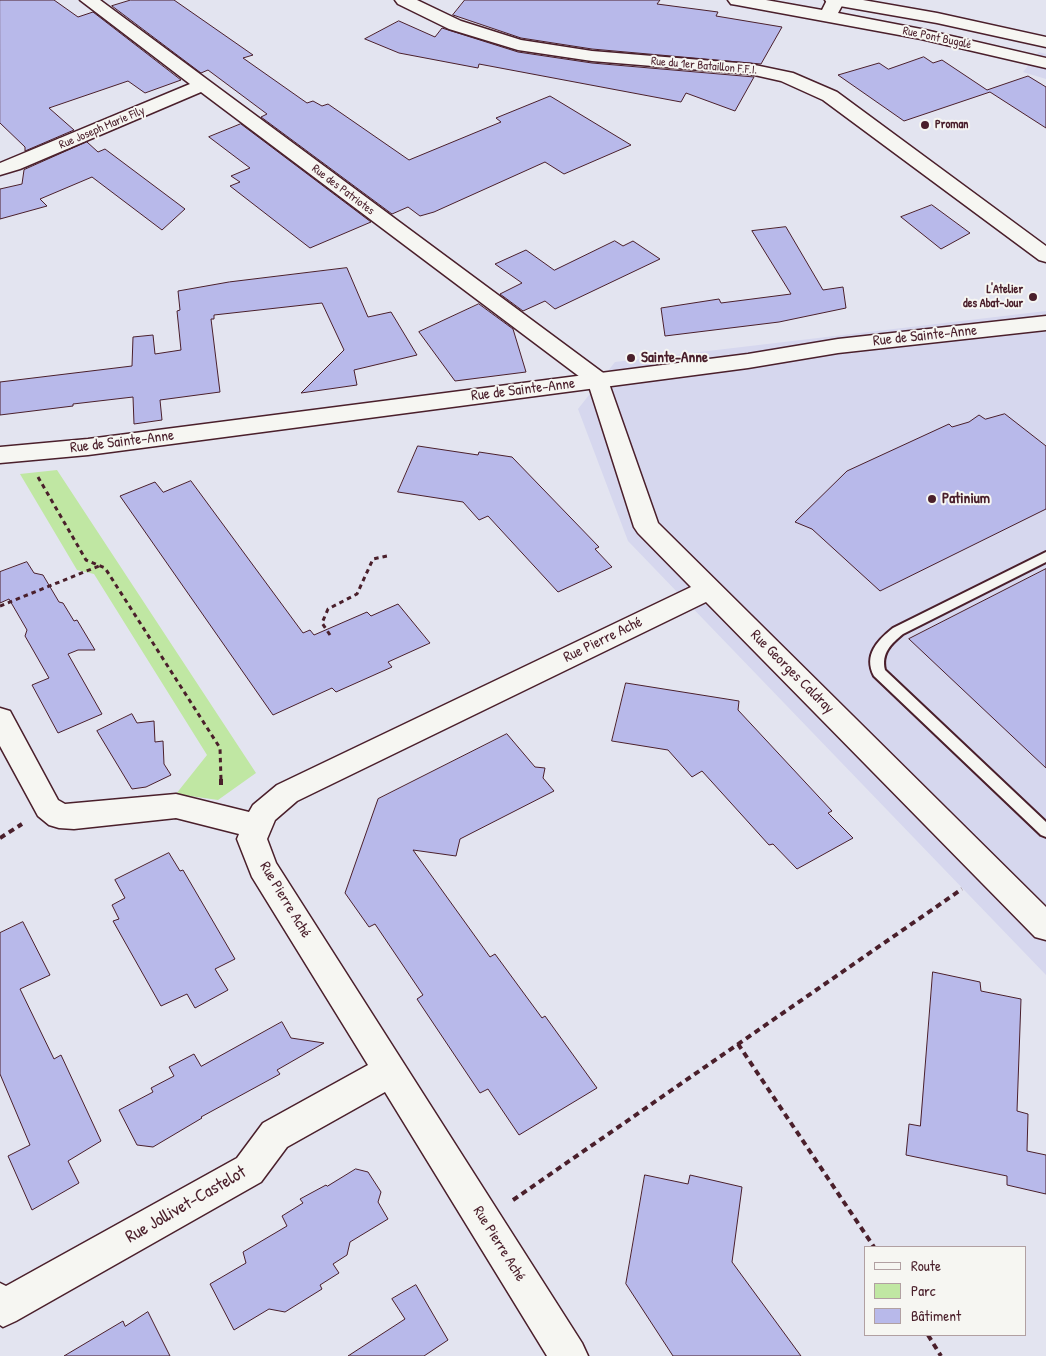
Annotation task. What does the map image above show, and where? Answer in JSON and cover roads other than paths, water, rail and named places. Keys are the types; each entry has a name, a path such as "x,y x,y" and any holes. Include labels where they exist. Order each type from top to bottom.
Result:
{"street":[{"name":"Rue des Patriotes","path":"89,0 598,380"},
{"name":"Rue du 1er Bataillon F.F.I.","path":"404,0 454,25 518,45 592,56 750,69 787,77 830,96 1046,256"},
{"name":"Rue Pont Bugalé","path":"737,0 839,4 921,34 1046,63"},
{"path":"839,4 937,18 1046,42"},
{"name":"Rue Joseph Marie Fily","path":"0,169 22,162 204,85"},
{"name":"Rue de Sainte-Anne","path":"0,455 88,447 748,361 838,346 1046,323"},
{"name":"Rue Georges Caldray","path":"598,380 647,527 1046,928"},
{"name":"Rue Pierre Aché","path":"562,1354 484,1220 264,868 252,839 263,813 287,793 709,589"},
{"path":"0,719 48,808 59,816 74,817 176,806 257,826"},
{"name":"Rue Jollivet-Castelot","path":"0,1302 3,1308 249,1170 275,1135 390,1071"}],"lane":[{"path":"1046,557 898,631 884,642 878,652 876,662 879,672 1046,831"}],"place":[{"name":"Proman","path":"925,125"},
{"name":"L'Atelier des Abat-Jour","path":"1033,297"},
{"name":"Sainte-Anne","path":"631,358"},
{"name":"Patinium","path":"932,499"}]}
